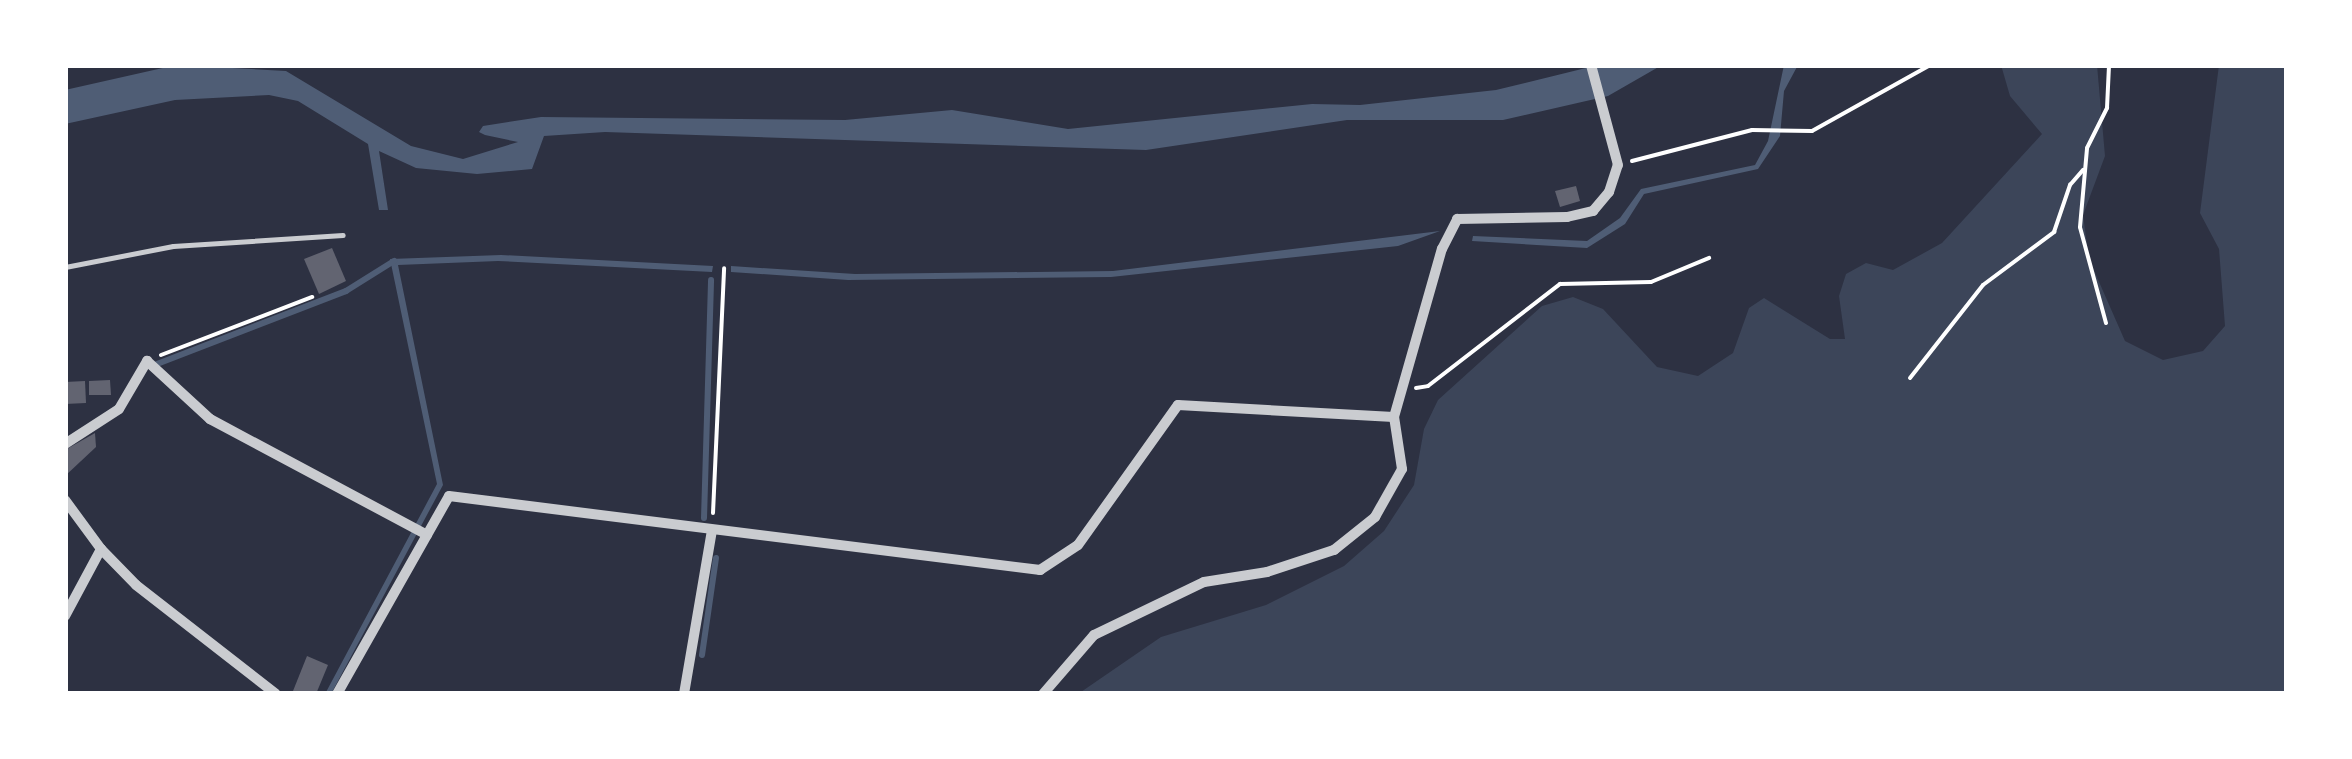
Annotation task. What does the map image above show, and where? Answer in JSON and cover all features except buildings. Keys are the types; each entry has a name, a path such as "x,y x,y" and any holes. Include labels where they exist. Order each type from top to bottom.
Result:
{"street":[{"path":"1043,694 1094,635 1179,591 1267,572 1360,534 1392,493 1402,469 1394,418 1442,248 1458,219 1593,211 1609,192 1618,164 1591,65"},
{"path":"65,444 119,409 148,361 210,419 427,536"},
{"path":"338,694 449,496 1040,570 1078,546 1178,405 1394,418"},
{"path":"65,500 101,549 136,585 276,694"},
{"path":"684,694 712,531"},
{"path":"65,616 101,549"}],"lane":[{"path":"65,267 173,246 343,235"}],"path":[{"path":"1618,164 1752,130 1812,131 1930,65"},
{"path":"2106,323 2082,248 2084,170 2107,108 2109,65"},
{"path":"1910,378 1982,285 2054,232 2070,185 2084,170"},
{"path":"1402,390 1428,386 1560,284 1651,282 1709,258"},
{"path":"712,531 724,268"},
{"path":"148,361 312,297"}],"shaded area":[{"path":"176,65 286,71 411,146 463,159 518,142 485,135 479,132 483,126 541,117 845,120 952,110 1068,129 1312,104 1360,105 1496,90 1598,65 1662,65 1608,96 1503,120 1347,120 1146,150 605,132 544,136 532,169 477,174 416,168 379,151 388,210 379,210 368,144 298,101 269,95 175,100 65,124 65,90"},
{"path":"1784,65 1798,65 1784,91 1780,136 1758,169 1644,194 1625,224 1587,248 1472,241 1473,236 1587,241 1620,218 1641,189 1755,165 1768,141"},
{"path":"2001,65 2097,65 2105,156 2083,215 2089,259 2125,341 2163,360 2203,351 2225,326 2219,249 2200,213 2219,65 2287,65 2287,694 1078,694 1161,637 1266,605 1344,566 1384,531 1414,485 1424,429 1438,400 1542,306 1573,297 1603,309 1657,367 1698,376 1733,353 1749,308 1764,298 1830,339 1845,339 1839,296 1846,274 1866,263 1893,270 1942,243 2042,134 2010,96"},
{"path":"1440,231 1398,246 1111,277 848,280 731,272 731,266 855,274 1113,271"},
{"path":"501,255 713,266 712,272 498,261 398,265 443,485 331,694 325,694 437,484 390,259"}],"waterway":[{"path":"157,364 346,291 394,261"},
{"path":"704,518 711,280"},
{"path":"702,655 716,558"}]}
